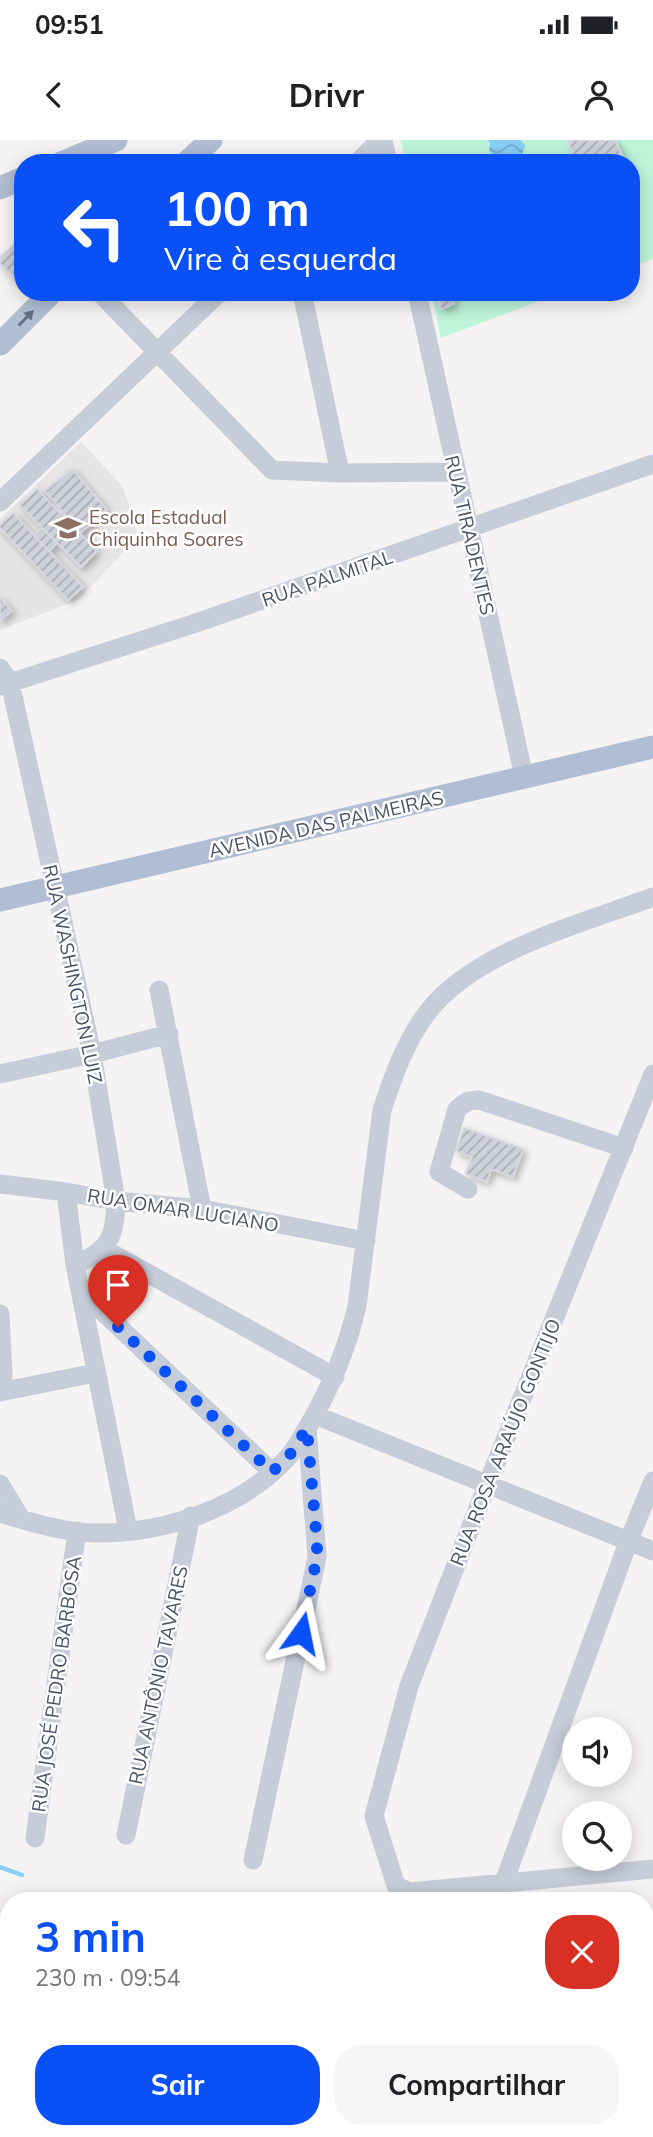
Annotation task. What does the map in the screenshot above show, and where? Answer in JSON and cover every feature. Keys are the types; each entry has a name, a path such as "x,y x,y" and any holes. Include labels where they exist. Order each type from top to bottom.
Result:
{"main road":[{"path":"83,154 116,140"},
{"path":"0,344 43,301"},
{"name":"AVENIDA DAS PALMEIRAS","path":"522,770 653,731"},
{"name":"AVENIDA DAS PALMEIRAS","path":"0,884 54,879 522,770 653,747"},
{"name":"AVENIDA DAS PALMEIRAS","path":"0,900 54,879"}],"street":[{"path":"366,154 382,140"},
{"path":"108,301 272,470 340,473 456,472"},
{"path":"0,502 211,301"},
{"path":"304,301 340,473"},
{"name":"RUA TIRADENTES","path":"419,301 522,770"},
{"name":"RUA PALMITAL","path":"3,679 193,624 653,464"},
{"name":"RUA WASHINGTON LUIZ","path":"3,679 54,879 92,1055 116,1201 115,1223 104,1250"},
{"path":"0,1513 95,1533 151,1528 223,1504 242,1494 289,1456 335,1377 353,1326 382,1110 405,1050 428,1012 440,998 480,966 539,940 653,897"},
{"path":"159,990 202,1209"},
{"path":"0,1074 92,1055 169,1034"},
{"name":"RUA ROSA ARAÚJO GONTIJO","path":"504,1882 410,1892 396,1886 374,1816 409,1686 487,1485 624,1148 649,1097 653,1074"},
{"path":"468,1189 439,1172 457,1109 468,1101 479,1100 624,1148"},
{"name":"RUA OMAR LUCIANO","path":"0,1184 116,1201 202,1209 366,1241"},
{"path":"66,1192 75,1265 128,1530"},
{"path":"75,1265 104,1250 335,1377"},
{"path":"80,1290 272,1472"},
{"path":"0,1314 3,1376 0,1392 95,1373"},
{"path":"311,1421 487,1485 653,1551"},
{"path":"253,1860 317,1557 311,1421"},
{"path":"653,1481 504,1882 653,1869"},
{"path":"0,1484 21,1519"},
{"name":"RUA ANTÔNIO TAVARES","path":"126,1835 191,1516"},
{"name":"RUA JOSÉ PEDRO BARBOSA","path":"35,1838 76,1531"}],"shaded area":[{"name":"Escola Estadual Chiquinha Soares","path":"81,442 123,487 138,537 78,600 0,630 0,519"}],"green space":[{"path":"401,140 653,140 653,259 640,264 640,154 403,154"},
{"path":"433,301 539,301 441,338"}],"water":[{"path":"487,140 521,140 525,146 523,154 492,154"}],"building":[{"path":"615,140 621,154 573,154 568,142"},
{"path":"14,245 14,277 0,263 0,258"},
{"path":"438,301 453,301 454,304 441,309"},
{"name":"Escola Estadual Chiquinha Soares","path":"72,469 107,510 80,533 45,491"},
{"path":"37,489 97,551 81,567 20,505"},
{"name":"Escola Estadual Chiquinha Soares","path":"13,513 83,587 68,600 0,528"},
{"path":"42,528 57,543 49,551 34,536"},
{"path":"0,597 12,611 0,620"},
{"path":"464,1128 523,1149 513,1177 491,1169 487,1182 466,1174 472,1157 456,1151"}],"waterway":[{"path":"0,1867 22,1875"}],"place":[{"name":"Escola Estadual Chiquinha Soares","path":"68,528"}],"route":[{"path":"118,1327 272,1472 289,1456 307,1428 317,1557 301,1633"}]}
